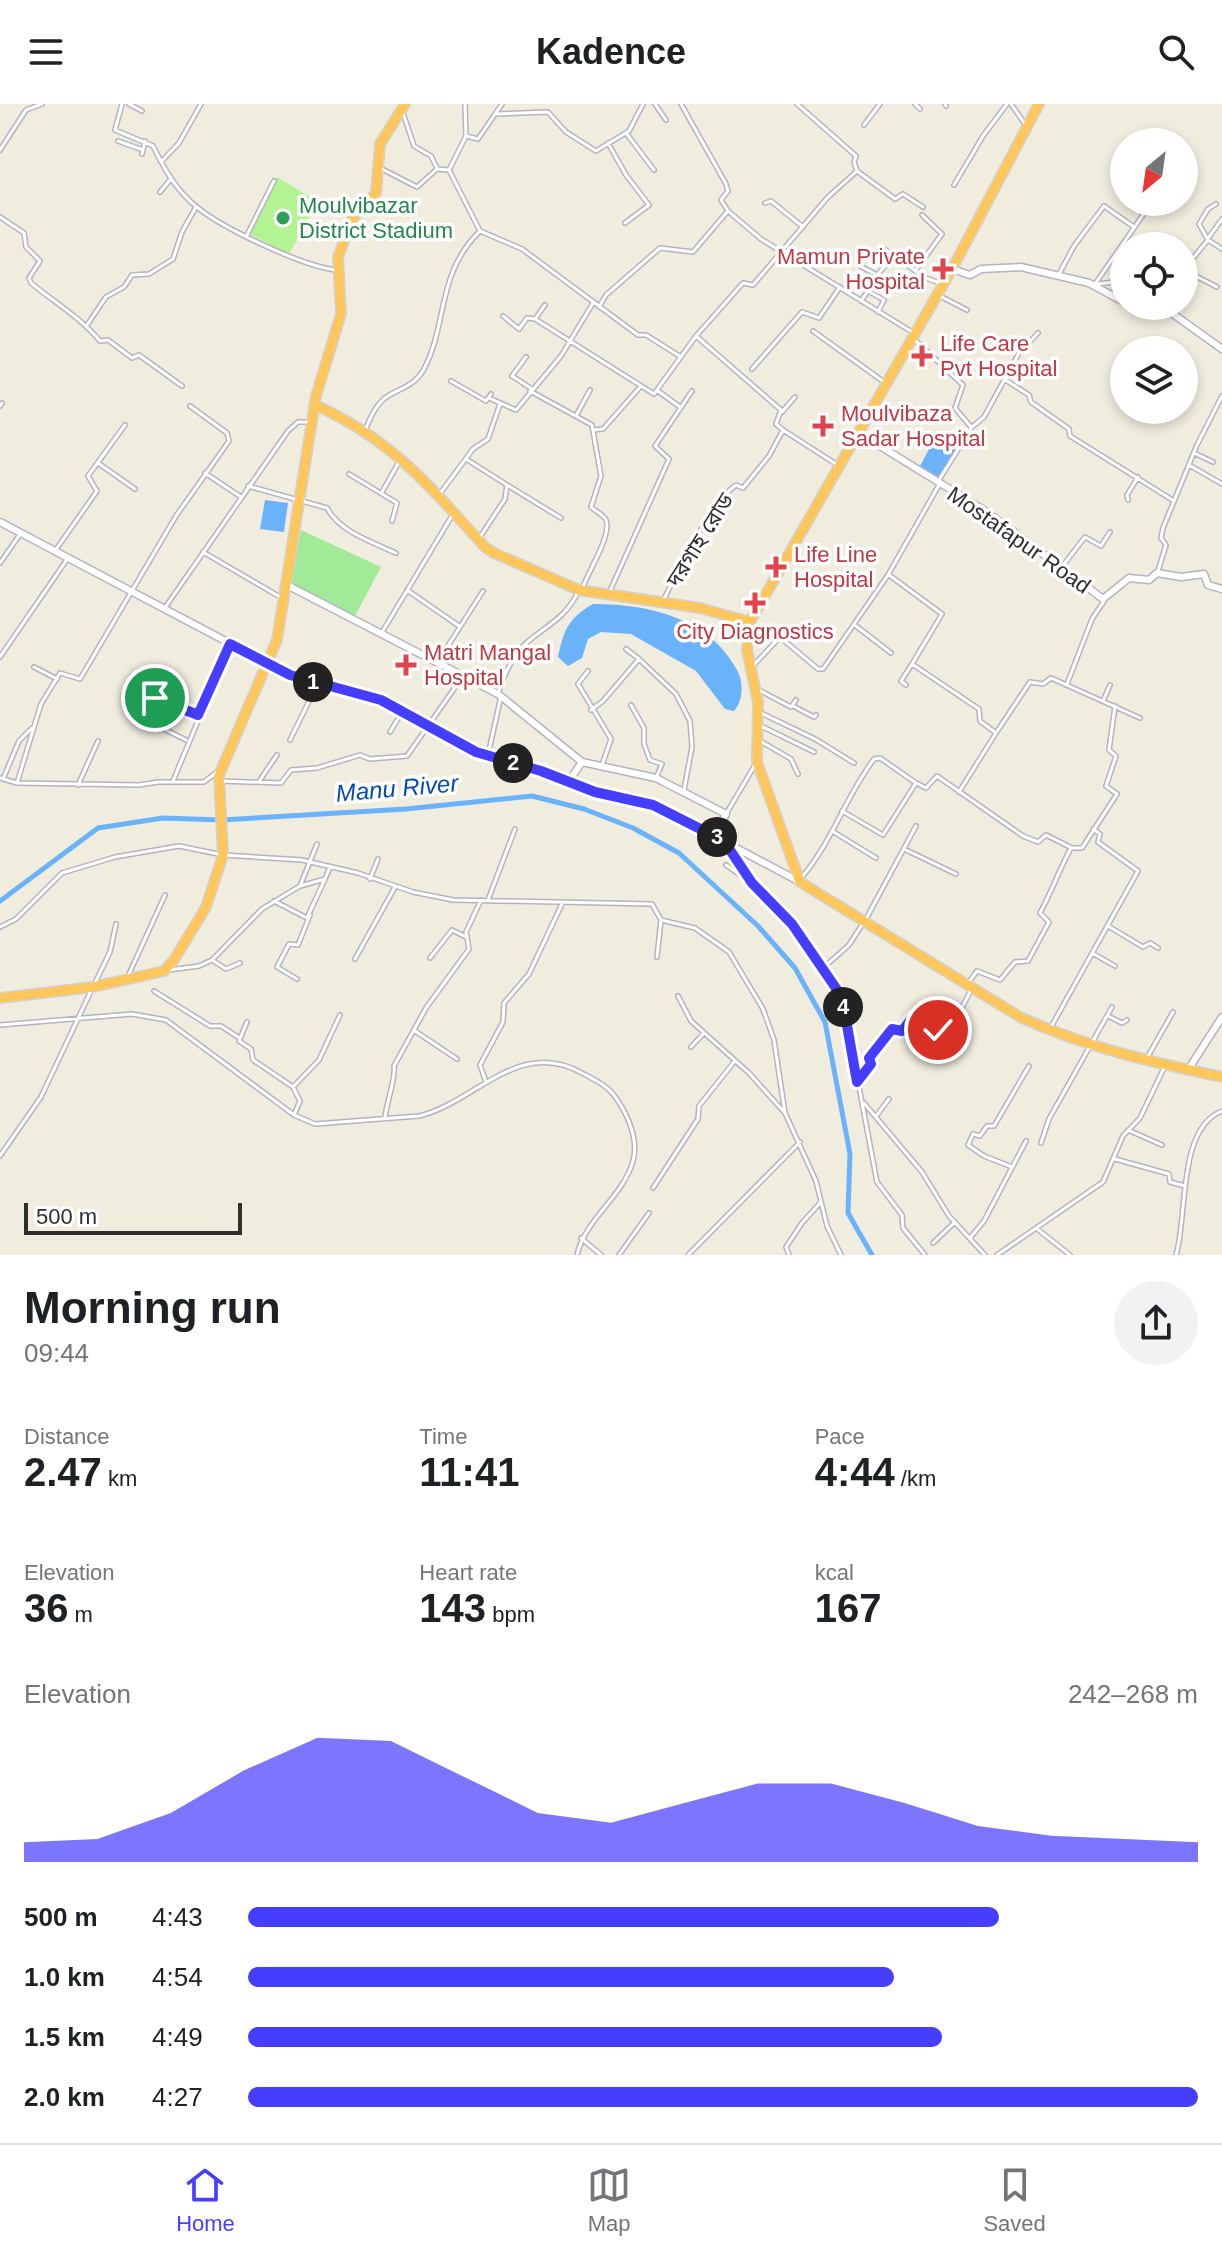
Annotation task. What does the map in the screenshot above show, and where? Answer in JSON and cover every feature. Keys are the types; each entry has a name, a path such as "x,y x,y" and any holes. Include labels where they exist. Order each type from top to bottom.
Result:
{"highway":[{"path":"1039,104 952,269 750,622 747,650 758,711 757,762 799,881 1049,1030 1090,1047 1222,1077"},
{"path":"0,998 126,982 164,971 206,907 223,852 218,783 269,664 283,598 311,423 341,314 336,270 352,219 376,193 380,144 401,106"},
{"path":"315,405 365,430 401,458 494,553 580,590 663,601 750,622"}],"street":[{"path":"0,150 26,110 42,104"},
{"path":"122,104 115,130 153,146 170,180 196,207 303,263 336,270"},
{"path":"129,104 142,111"},
{"path":"161,162 179,143 201,104"},
{"path":"449,170 466,136 465,104"},
{"path":"466,136 478,139 502,104"},
{"path":"496,114 548,112 566,132 594,150 626,133 643,104"},
{"path":"656,104 666,120"},
{"path":"681,104 728,191 721,198 728,211 761,239 914,336 963,385 955,408 972,427"},
{"path":"797,104 856,156 857,171 895,199 903,194 923,207"},
{"path":"864,125 878,106 872,104"},
{"path":"915,104 920,109"},
{"path":"954,185 983,136 1009,104 1027,128"},
{"path":"401,106 414,146 431,156 437,169"},
{"path":"626,133 654,170"},
{"path":"118,141 142,152 145,141"},
{"path":"608,143 649,205 625,223"},
{"path":"380,169 417,187 437,169 449,170"},
{"path":"449,170 480,231 501,237 638,335 646,335 681,357"},
{"path":"503,316 519,329 527,318 535,319 641,386 653,393 658,391 696,336 742,284 753,285 838,186 857,171"},
{"path":"160,192 170,180"},
{"path":"247,235 274,181"},
{"path":"765,203 771,201 803,227"},
{"path":"1216,204 1208,209 1199,224 1222,249"},
{"path":"1057,278 1074,246 1104,206 1134,227"},
{"path":"87,325 106,297 124,287 132,275 149,274 173,259 182,232 196,207"},
{"path":"599,307 607,294 660,248 693,252 728,211"},
{"path":"915,271 942,235 922,215"},
{"path":"1094,285 1142,216"},
{"path":"0,217 24,233 26,247 40,261 30,281 56,305 87,325 100,341 108,340 132,358 139,355 182,386"},
{"path":"1198,252 1222,219"},
{"path":"365,430 378,405 387,397 405,391 423,371 446,286 480,231"},
{"path":"884,249 915,271 943,285"},
{"path":"860,266 877,275 894,256"},
{"path":"952,269 970,275 981,269 1021,267 1094,285 1110,283"},
{"path":"1198,277 1217,287"},
{"path":"1094,285 1110,294"},
{"path":"752,369 798,315 805,311 819,318 840,287"},
{"path":"861,301 868,291 883,300 878,312"},
{"path":"938,294 967,310"},
{"path":"451,381 484,400 490,396 514,411 570,343 593,303"},
{"path":"535,319 545,305"},
{"path":"1182,320 1222,349"},
{"path":"813,331 887,384"},
{"path":"752,667 780,637 823,669 888,575 938,484 972,427 984,417 1019,353 1038,333"},
{"path":"696,336 782,412"},
{"path":"488,755 499,695 516,656 530,639 563,615 580,590 607,524 604,517 591,507 601,476 591,424 577,414 552,405 512,376 526,357"},
{"path":"1004,379 1029,395 1031,402 1069,429 1070,436 1174,501"},
{"path":"593,430 603,429 641,386"},
{"path":"577,414 590,390"},
{"path":"658,391 682,408"},
{"path":"609,594 669,459 655,446 692,391"},
{"path":"1157,573 1166,545 1161,538 1163,528 1222,396"},
{"path":"795,397 776,424 840,467"},
{"path":"439,495 466,459 488,439 500,404"},
{"path":"17,783 41,704 61,673 80,679 205,473 231,438 190,406"},
{"path":"164,609 248,486 295,424 311,423"},
{"path":"55,551 97,491 96,485 87,479 125,425"},
{"name":"দরগাহ রোড","path":"663,601 688,552 726,494 736,485 743,488 769,456 783,430"},
{"name":"Mostafapur Road","path":"859,433 987,512 1106,599 1129,578 1149,580 1157,573 1181,577 1204,574 1208,585 1222,589"},
{"path":"1194,453 1213,462"},
{"path":"382,492 401,458"},
{"path":"466,459 561,518"},
{"path":"98,463 135,489"},
{"path":"1189,465 1222,484"},
{"path":"205,473 241,497"},
{"path":"349,474 382,492 398,507 392,521"},
{"path":"1128,500 1138,477"},
{"path":"478,540 505,499 507,485"},
{"path":"248,486 327,508 330,515 359,537 396,553"},
{"path":"381,634 455,513"},
{"path":"0,522 269,664 318,683 381,700 426,727 488,755 653,805 799,881 832,831 852,790 877,758 926,788 937,776 1023,836 1038,842 1046,835 1079,850 1117,794 1106,786 1116,756 1109,750 1115,706"},
{"path":"1061,568 1085,537 1101,546 1110,532"},
{"path":"0,563 21,533"},
{"path":"202,552 283,598"},
{"path":"0,657 68,558"},
{"path":"888,575 942,614 901,681 906,685"},
{"path":"285,584 499,695 582,762 656,778 726,814"},
{"path":"407,590 459,626"},
{"path":"437,663 483,591"},
{"path":"1067,684 1092,619 1106,599"},
{"path":"855,625 891,653"},
{"path":"173,782 198,715 230,644"},
{"path":"626,649 676,694 690,721 692,747 684,790"},
{"path":"591,710 603,701 639,659"},
{"path":"912,664 979,709 980,721 996,733"},
{"path":"34,667 57,679"},
{"path":"588,671 578,684 611,739 601,767"},
{"path":"218,783 260,780 281,783 291,770 317,768 360,755 400,758 410,751 463,676"},
{"path":"959,792 1030,682 1043,684 1051,678 1140,718"},
{"path":"290,740 318,683"},
{"path":"1103,701 1110,685"},
{"path":"756,689 814,717 816,715"},
{"path":"188,741 160,727 146,725 145,717 156,696 198,715"},
{"path":"793,706 796,700"},
{"path":"631,705 645,729 644,744 650,760 662,763 656,778"},
{"path":"758,711 815,739 854,763"},
{"path":"390,732 402,712"},
{"path":"758,724 814,752"},
{"path":"32,728 19,741 2,778 17,783 78,785 204,782 216,774 228,755"},
{"path":"757,740 791,759 798,774"},
{"path":"78,785 98,741"},
{"path":"260,780 277,755"},
{"path":"569,781 582,762"},
{"path":"714,836 757,762"},
{"path":"842,811 883,835 916,783"},
{"path":"822,969 849,945 865,921 916,826"},
{"path":"488,901 515,829"},
{"path":"1049,1030 1138,871 1098,842 1100,834 1093,829"},
{"path":"832,831 876,858"},
{"path":"300,886 317,844"},
{"path":"730,844 728,847 752,883 792,924 842,997 877,1182 902,1215 903,1228 925,1255"},
{"path":"0,927 16,919 62,873 84,864 179,846 311,863 453,900 647,903 655,906 661,920 657,957"},
{"path":"962,1041 950,1034 977,971 1000,980 1015,962 1028,961 1049,922 1040,913 1058,882 1071,848"},
{"path":"904,849 956,874"},
{"path":"370,879 378,859"},
{"path":"726,865 752,883"},
{"path":"297,979 277,967 289,944 298,945 330,867"},
{"path":"164,971 199,966 212,960 256,914 274,901 300,886 325,879"},
{"path":"355,959 395,887"},
{"path":"126,982 165,895"},
{"path":"385,1117 386,1095 395,1074 394,1066 426,1008 469,949 466,937 481,900"},
{"path":"274,901 303,918 310,915"},
{"path":"486,1082 480,1065 503,1022 504,1003 529,974 562,904"},
{"path":"661,920 695,928 710,937 729,952 739,967 763,1009 774,1040 785,1113"},
{"path":"0,1156 41,1097 109,955 116,924"},
{"path":"1108,926 1143,947 1150,943 1158,948"},
{"path":"430,958 452,930 466,937"},
{"path":"1092,953 1115,966"},
{"path":"212,960 226,969 240,963"},
{"path":"154,991 210,1026 218,1025 238,1037 251,1049 253,1060 293,1087 300,1101 294,1115"},
{"path":"678,996 691,1021 757,1081 785,1113 800,1142 822,1202 827,1226 841,1255"},
{"path":"1041,1143 1049,1119 1112,1007"},
{"path":"1146,1061 1173,1012"},
{"path":"0,1025 132,1014 166,1020 294,1115 315,1124 436,1112 511,1068 537,1063 574,1069 610,1089 624,1109 633,1135 633,1161 581,1238 577,1255"},
{"path":"293,1087 319,1060 340,1015"},
{"path":"1108,1016 1123,1024 1127,1020"},
{"path":"857,1082 871,1064 869,1058 892,1029 902,1031 913,1017 936,1031 943,1022 953,1026"},
{"path":"1188,1070 1222,1017"},
{"path":"238,1037 247,1022"},
{"path":"415,1031 457,1059"},
{"path":"691,1047 704,1033"},
{"path":"653,1188 698,1119 699,1106 734,1062"},
{"path":"997,1255 1100,1184 1128,1130 1142,1114 1166,1065"},
{"path":"1012,1167 984,1156 968,1145 973,1134 980,1136 987,1126 994,1126 1029,1066"},
{"path":"877,1115 889,1099"},
{"path":"864,1103 877,1115 955,1222 985,1255"},
{"path":"1176,1255 1183,1230 1185,1186 1200,1128 1222,1111"},
{"path":"1128,1130 1162,1145"},
{"path":"970,1238 984,1221 1026,1141"},
{"path":"688,1255 800,1142"},
{"path":"1114,1159 1169,1174 1170,1182 1185,1186"},
{"path":"789,1255 791,1252 786,1248 791,1237 822,1202"},
{"path":"619,1255 649,1213"},
{"path":"933,1243 955,1222"},
{"path":"1036,1228 1070,1255"},
{"path":"581,1238 601,1255"}],"green space":[{"name":"Moulvibazar District Stadium","path":"277,177 318,202 289,254 249,234"},
{"path":"301,530 381,567 355,616 289,583"}],"water":[{"path":"937,434 957,447 939,477 920,466"},
{"path":"265,500 288,503 284,532 260,529"},
{"path":"593,604 656,611 694,626 711,638 725,652 739,675 742,686 737,707 734,711 725,709 696,671 631,634 601,632 588,639 582,658 568,666 558,657 565,632 578,614"}],"waterway":[{"name":"Manu River","path":"0,901 98,828 163,818 221,820 406,809 532,796 584,809 633,828 679,853 758,926 795,968 825,1022 850,1154 848,1213 872,1255"}],"place":[{"name":"Moulvibazar District Stadium","path":"283,218"},
{"name":"Mamun Private Hospital","path":"943,269"},
{"name":"Life Care Pvt Hospital","path":"922,356"},
{"name":"Moulvibaza Sadar Hospital","path":"823,426"},
{"name":"Life Line Hospital","path":"776,567"},
{"name":"City Diagnostics","path":"755,603"},
{"name":"Matri Mangal Hospital","path":"406,665"}],"route":[{"path":"155,698 159,696 198,715 230,644 290,675 381,700 476,752 541,771 595,792 653,805 730,844 728,847 752,883 792,924 809,947 826,978 842,997 857,1082 871,1064 868,1059 892,1029 902,1031 913,1017 938,1030"}]}
